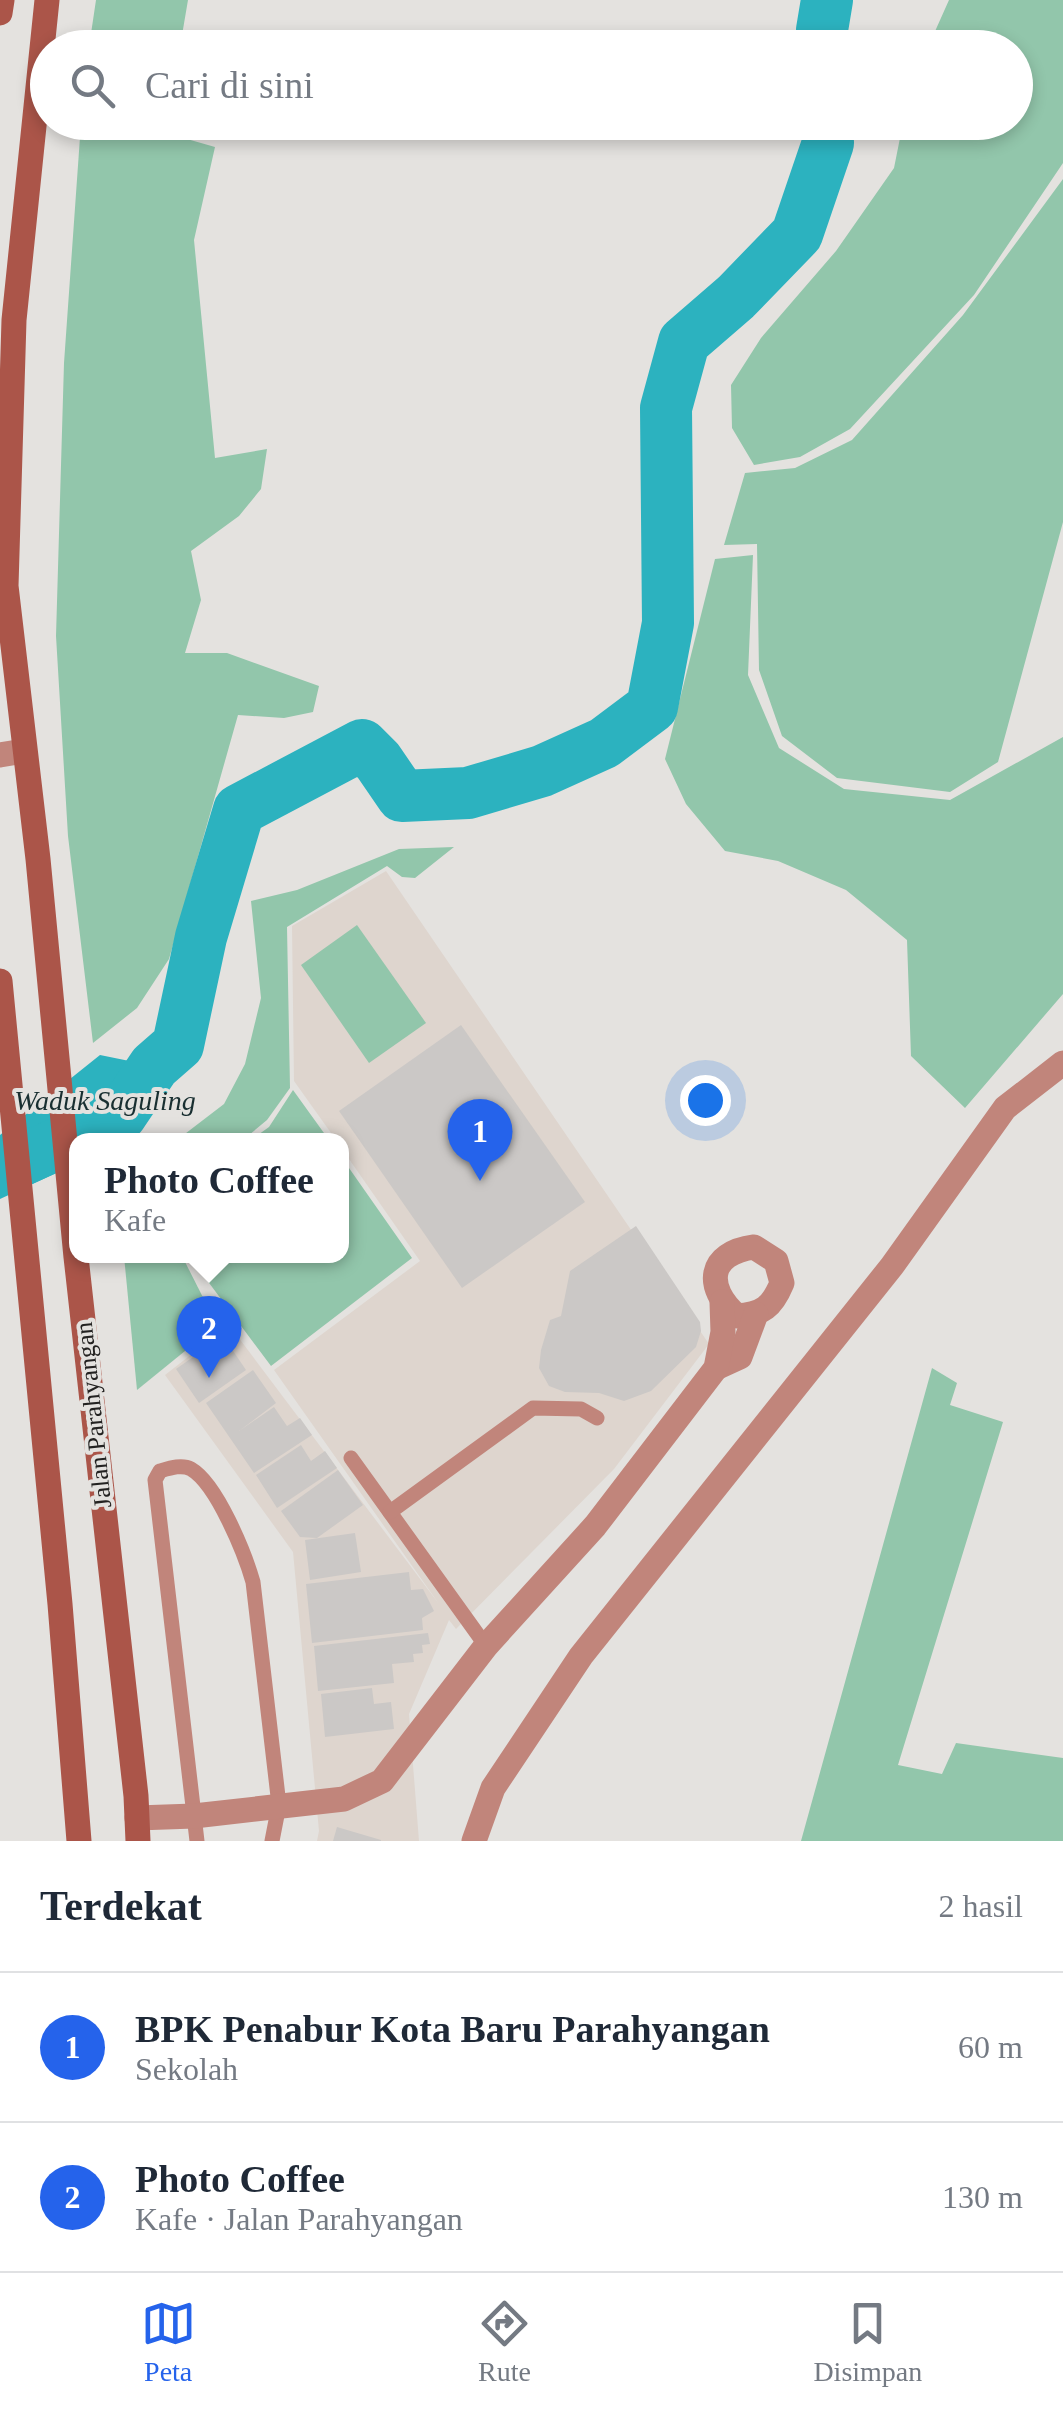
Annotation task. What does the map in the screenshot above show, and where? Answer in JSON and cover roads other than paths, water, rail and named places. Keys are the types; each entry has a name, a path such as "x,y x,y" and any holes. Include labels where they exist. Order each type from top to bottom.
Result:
{"main road":[{"path":"0,13 2,0"},
{"name":"Jalan Parahyangan","path":"45,30 48,0"},
{"name":"Jalan Parahyangan","path":"33,140 14,320 6,586 9,704 12,753 48,967 69,1184"},
{"name":"Jalan Parahyangan","path":"0,981 78,1841"},
{"name":"Jalan Parahyangan","path":"77,1263 138,1830"}],"street":[{"path":"474,1841 494,1788 581,1656 892,1266 1005,1108 1063,1063"},
{"path":"716,1368 723,1332 722,1302 716,1285 718,1264 732,1250 754,1247 776,1261 782,1283 773,1305 756,1314 737,1316 722,1302"},
{"path":"138,1830 196,1828 279,1805 344,1800 382,1782 486,1646 595,1526 716,1368 740,1356 756,1314"}],"lane":[{"path":"390,1512 533,1408 581,1409 597,1418"},
{"path":"351,1458 486,1646"},
{"path":"196,1828 155,1480 160,1471 176,1466 190,1468 208,1486 244,1549 253,1582 279,1805 272,1841"}],"water":[{"name":"Waduk Saguling","path":"100,1055 154,1066 166,1087 154,1107 127,1133 69,1133 69,1167 0,1199 0,1135"}],"waterway":[{"path":"822,30 827,0"},
{"path":"81,1133 121,1115 154,1066 178,1045 201,937 239,810 362,745 402,796 468,793 542,771 604,743 652,707 668,623 666,408 684,342 736,297 797,234 828,140"},
{"path":"0,1170 69,1139"}],"place":[{"name":"BPK Penabur Kota Baru Parahyangan","path":"480,1181"},
{"name":"Photo Coffee","path":"209,1378"}]}
